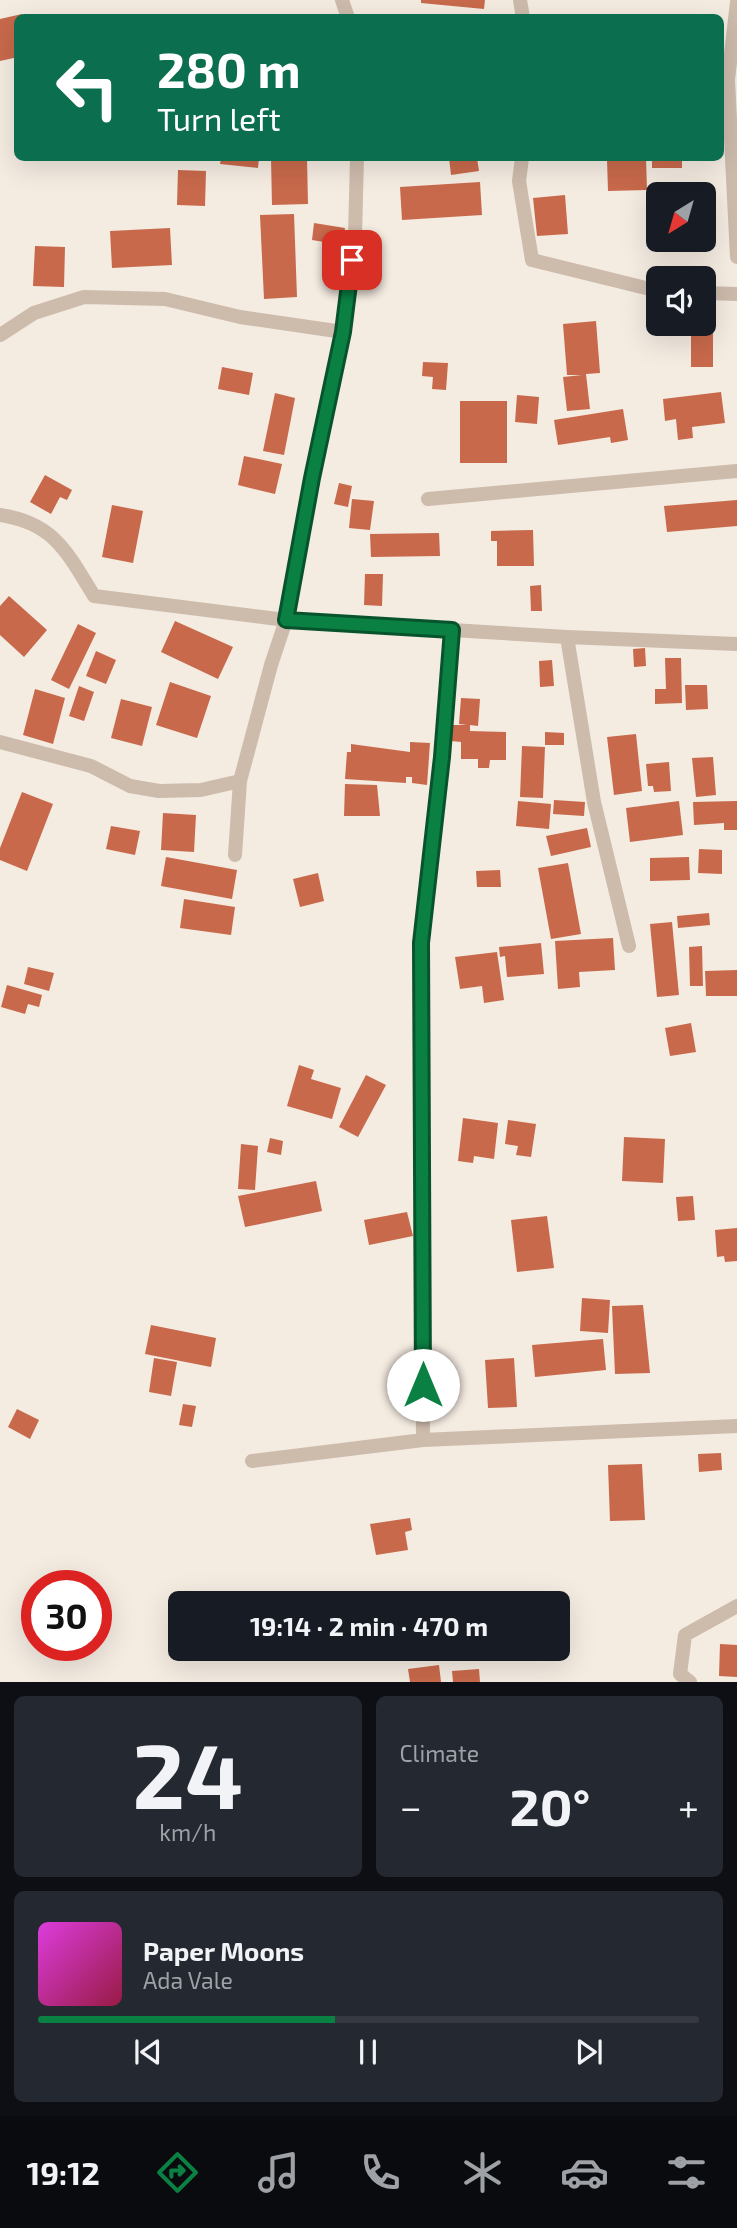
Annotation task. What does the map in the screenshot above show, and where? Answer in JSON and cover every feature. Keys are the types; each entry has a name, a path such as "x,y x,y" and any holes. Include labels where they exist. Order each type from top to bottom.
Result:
{"street":[{"path":"737,2 728,80 737,257"},
{"path":"235,855 240,781 286,620 343,332 355,235 357,161"},
{"path":"522,161 519,181 532,260 646,288"},
{"path":"716,293 737,294"},
{"path":"0,335 34,313 84,297 165,299 240,317 343,332"},
{"path":"428,499 737,471"},
{"path":"0,515 24,518 50,532 94,596 286,620 567,638 737,644"},
{"path":"424,1440 421,943 442,757 452,630"},
{"path":"567,638 594,802 629,946"},
{"path":"0,742 91,766 130,786 159,791 201,790 240,781"},
{"path":"253,1461 424,1440 737,1426"},
{"path":"690,1682 680,1674 685,1635 737,1606"}],"building":[{"path":"421,0 485,0 484,9 421,3"},
{"path":"14,16 14,58 0,61 0,19"},
{"path":"220,161 259,161 258,168 220,164"},
{"path":"271,161 307,161 308,204 272,205"},
{"path":"449,161 477,161 479,171 451,175"},
{"path":"607,161 646,161 646,190 608,191"},
{"path":"652,161 682,161 682,168 652,168"},
{"path":"178,170 206,171 205,206 177,205"},
{"path":"480,182 482,215 402,220 400,187"},
{"path":"565,195 568,234 537,236 533,198"},
{"path":"294,214 297,297 264,299 260,215"},
{"path":"314,223 345,228 342,245 312,240"},
{"path":"170,228 172,265 112,268 110,231"},
{"path":"35,246 65,247 64,287 33,286"},
{"path":"596,321 600,373 586,374 590,409 567,411 563,377 582,375 567,375 563,324"},
{"path":"691,336 713,336 713,367 691,367"},
{"path":"423,362 448,363 446,390 432,389 433,377 422,376"},
{"path":"222,367 253,373 249,395 218,389"},
{"path":"721,392 725,423 692,427 693,438 678,440 676,419 665,421 663,399"},
{"path":"275,393 295,398 284,455 263,451"},
{"path":"517,395 539,397 537,424 515,422"},
{"path":"460,401 507,401 507,463 460,463"},
{"path":"623,409 628,440 611,443 610,437 558,445 554,420"},
{"path":"244,456 282,464 275,494 238,485"},
{"path":"45,475 72,490 67,500 60,497 51,514 30,502"},
{"path":"339,483 352,486 348,507 334,504"},
{"path":"352,499 374,501 370,530 349,528"},
{"path":"737,500 737,526 667,532 664,506"},
{"path":"112,505 143,511 133,563 102,557"},
{"path":"533,530 534,566 497,566 497,541 491,541 491,531"},
{"path":"439,533 440,556 371,557 370,534"},
{"path":"365,574 383,574 382,606 364,605"},
{"path":"541,585 542,611 531,611 530,586"},
{"path":"9,596 47,630 24,657 0,635 0,606"},
{"path":"175,621 233,647 218,679 161,652"},
{"path":"78,624 96,633 69,689 51,680"},
{"path":"645,648 646,666 634,667 633,649"},
{"path":"96,651 116,660 106,684 86,676"},
{"path":"665,658 681,658 682,703 655,704 655,689 666,689"},
{"path":"552,660 554,686 540,687 539,661"},
{"path":"170,682 211,696 197,738 156,725"},
{"path":"685,685 707,685 708,709 686,710"},
{"path":"79,686 94,692 84,721 69,716"},
{"path":"35,689 65,698 53,744 23,735"},
{"path":"461,698 480,699 478,726 470,725 470,731 506,732 506,760 490,760 489,768 478,768 478,759 461,759 461,742 451,741 452,725 467,725 459,724"},
{"path":"121,699 152,707 142,746 111,738"},
{"path":"545,732 564,733 564,745 545,745"},
{"path":"636,734 642,791 614,795 607,737"},
{"path":"410,742 430,743 427,785 412,783 412,777 406,777 406,783 345,779 347,752 351,752 351,744 410,752"},
{"path":"522,746 545,747 543,798 520,797"},
{"path":"713,757 716,795 696,797 692,758"},
{"path":"669,762 671,791 654,792 653,786 648,786 646,764"},
{"path":"345,784 377,785 380,816 344,816"},
{"path":"22,792 53,804 27,871 0,860 0,848"},
{"path":"554,800 585,802 584,816 553,814"},
{"path":"518,801 551,804 549,829 516,826"},
{"path":"679,801 683,835 630,842 626,808"},
{"path":"737,801 737,830 724,830 724,823 694,825 693,802"},
{"path":"163,813 196,815 194,852 161,850"},
{"path":"111,826 140,831 135,855 106,849"},
{"path":"587,828 591,847 551,856 546,836"},
{"path":"699,849 722,850 722,874 698,873"},
{"path":"166,857 237,870 232,899 161,886"},
{"path":"689,857 690,880 650,881 650,858"},
{"path":"568,863 581,934 551,939 538,868"},
{"path":"500,870 501,887 477,887 476,871"},
{"path":"318,873 324,901 300,907 293,879"},
{"path":"184,899 235,907 231,935 180,928"},
{"path":"709,913 710,925 678,928 677,916"},
{"path":"672,922 679,995 657,997 650,924"},
{"path":"613,938 615,970 579,972 580,987 558,989 555,941"},
{"path":"541,943 544,974 507,977 505,956 500,957 499,947"},
{"path":"702,946 703,986 690,986 689,947"},
{"path":"497,952 504,1000 484,1003 482,986 460,989 455,957"},
{"path":"28,967 54,973 49,991 24,984"},
{"path":"737,970 737,996 706,996 705,971"},
{"path":"7,985 42,995 39,1007 28,1004 25,1014 1,1007"},
{"path":"691,1023 696,1052 670,1056 665,1028"},
{"path":"299,1065 314,1070 311,1079 341,1088 332,1119 287,1106"},
{"path":"366,1075 386,1085 358,1137 339,1127"},
{"path":"463,1118 498,1123 494,1159 474,1156 473,1163 458,1161"},
{"path":"508,1120 536,1124 531,1157 516,1155 518,1146 505,1144"},
{"path":"624,1137 665,1139 663,1183 622,1181"},
{"path":"270,1138 283,1141 281,1155 267,1152"},
{"path":"241,1144 258,1146 255,1190 238,1189"},
{"path":"316,1181 322,1211 245,1227 238,1196"},
{"path":"693,1196 695,1220 678,1221 676,1197"},
{"path":"407,1212 413,1236 369,1245 364,1220"},
{"path":"547,1216 554,1268 517,1272 511,1220"},
{"path":"737,1228 737,1261 725,1262 724,1256 717,1257 715,1230"},
{"path":"582,1298 610,1300 608,1333 580,1331"},
{"path":"643,1305 650,1373 615,1374 612,1306"},
{"path":"151,1325 216,1338 211,1367 145,1354"},
{"path":"603,1339 606,1370 535,1377 532,1345"},
{"path":"154,1358 177,1362 171,1396 149,1392"},
{"path":"514,1358 517,1407 488,1408 485,1360"},
{"path":"183,1404 196,1406 192,1427 179,1425"},
{"path":"17,1409 39,1420 30,1439 8,1427"},
{"path":"721,1453 722,1470 699,1472 698,1454"},
{"path":"642,1464 645,1520 610,1521 608,1465"},
{"path":"410,1518 412,1530 405,1532 408,1550 376,1555 370,1524"},
{"path":"720,1644 737,1645 737,1677 719,1676"},
{"path":"439,1665 441,1682 410,1682 408,1669"},
{"path":"479,1669 480,1682 453,1682 452,1671"}],"route":[{"path":"352,260 343,332 286,620 452,630 442,757 421,943 423,1385"}]}
